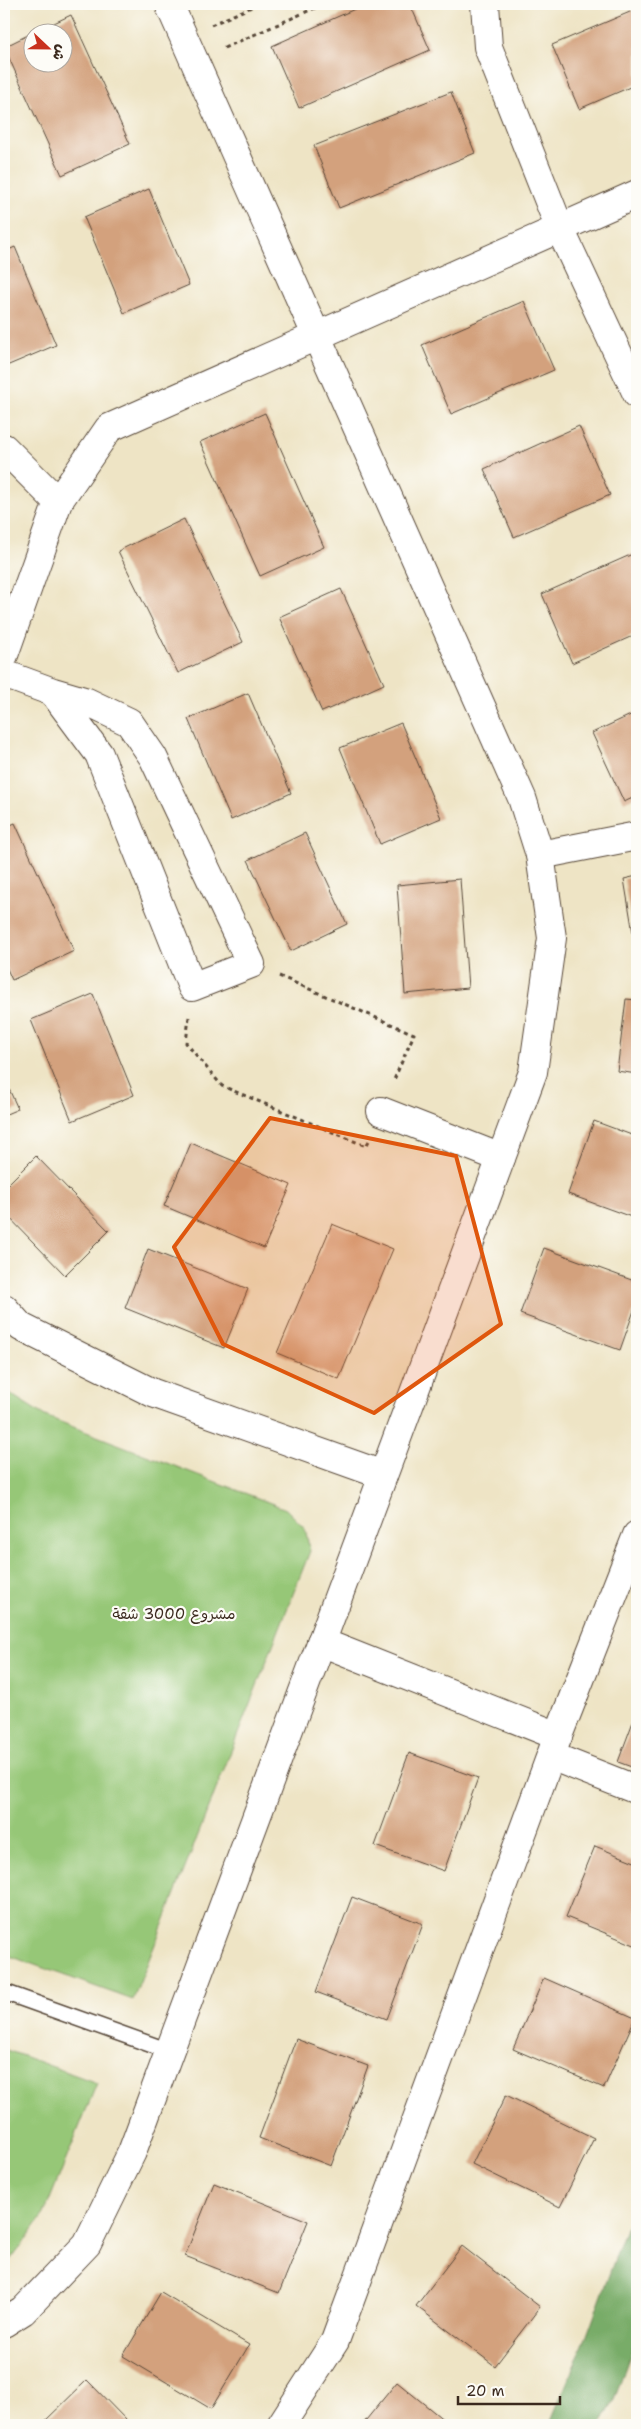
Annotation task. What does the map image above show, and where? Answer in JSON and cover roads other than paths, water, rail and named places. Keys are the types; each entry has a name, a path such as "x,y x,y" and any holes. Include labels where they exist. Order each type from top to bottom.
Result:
{"street":[{"path":"4,2323 23,2311 87,2244 132,2152 533,1072 552,938 540,854 522,798 169,4"},
{"path":"485,4 488,47 560,229 637,394"},
{"path":"4,655 58,502 109,428 637,194"},
{"path":"4,448 58,502"},
{"path":"4,674 53,692 88,702 129,722 153,757 251,964 192,987 99,754 53,692"},
{"path":"540,854 637,836"},
{"path":"381,1111 501,1158"},
{"path":"4,1308 21,1327 152,1393 383,1475"},
{"path":"281,2425 335,2341 554,1746 637,1535"},
{"path":"321,1642 554,1746 637,1790"}],"lane":[{"path":"4,1992 169,2051"}],"district":[{"name":"مشروع 3000 شقة","path":"174,1614"}]}
